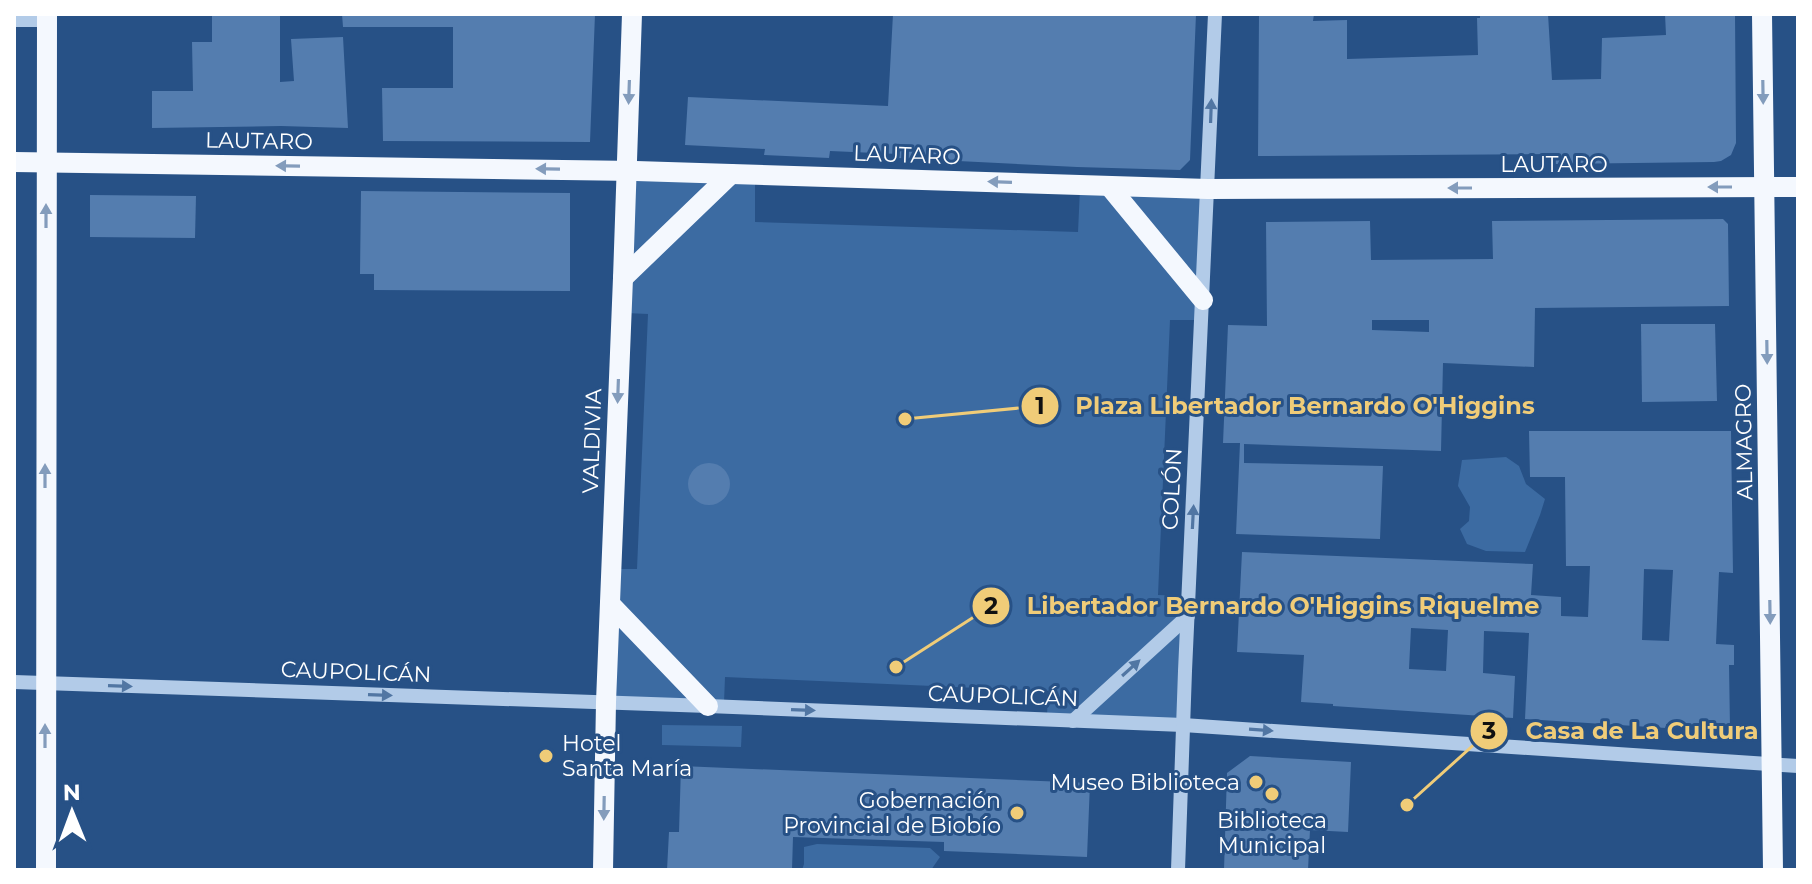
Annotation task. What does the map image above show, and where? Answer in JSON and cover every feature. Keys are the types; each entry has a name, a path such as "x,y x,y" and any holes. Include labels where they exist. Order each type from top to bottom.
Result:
{"main road":[{"name":"VALDIVIA","path":"603,870 606,702 632,14"},
{"name":"ALMAGRO","path":"1762,14 1773,870"},
{"path":"46,870 47,17"},
{"name":"LAUTARO","path":"14,162 626,171 1208,189 1798,187"},
{"path":"623,278 731,174"},
{"path":"1109,186 1203,300"},
{"path":"610,604 708,706"}],"street":[{"name":"COLÓN","path":"1178,870 1215,14"},
{"path":"14,20 47,17"},
{"path":"1073,721 1188,616"},
{"name":"CAUPOLICÁN","path":"14,682 1183,725 1798,766"}],"shaded area":[{"path":"630,174 755,178 755,222 1078,232 1080,189 1204,192 1198,320 1170,320 1158,595 1186,596 1179,721 1047,717 1048,691 725,677 724,703 611,699 615,569 637,569 648,314 626,313"},
{"path":"1506,457 1519,466 1526,484 1545,499 1525,552 1486,551 1467,544 1460,529 1469,521 1470,507 1458,486 1462,460"},
{"path":"662,725 742,726 741,747 662,745"},
{"path":"817,844 930,848 940,857 931,870 802,870 804,847"}],"building":[{"path":"212,14 280,14 280,82 294,81 291,39 343,37 348,128 152,128 152,91 193,91 192,42 212,42"},
{"path":"342,14 595,14 590,142 383,141 382,88 453,88 453,27 343,27"},
{"path":"893,14 1196,14 1190,160 1180,170 1077,167 898,158 898,154 830,151 829,158 764,155 765,149 685,145 688,97 888,106"},
{"path":"1259,14 1314,14 1313,21 1347,20 1347,59 1478,55 1477,18 1480,14 1548,14 1552,80 1601,79 1602,38 1666,35 1665,14 1735,14 1736,143 1731,155 1714,162 1555,164 1555,154 1258,156"},
{"path":"361,191 570,193 570,291 374,290 374,274 360,274"},
{"path":"90,195 196,196 195,238 90,237"},
{"path":"1723,219 1728,224 1729,306 1535,308 1534,367 1443,363 1441,451 1244,444 1244,463 1383,466 1380,539 1236,534 1240,443 1223,443 1228,325 1267,326 1266,222 1370,221 1371,260 1493,259 1492,221","holes":["1372,320 1429,320 1429,332 1372,330"]},
{"path":"1641,324 1715,324 1717,401 1642,402"},
{"path":"1529,431 1731,431 1733,573 1719,572 1716,644 1734,645 1734,665 1729,665 1730,728 1666,724 1666,728 1525,719 1529,633 1484,631 1483,673 1515,676 1513,718 1301,702 1304,655 1237,652 1242,552 1533,564 1531,595 1561,597 1561,616 1588,617 1590,566 1566,566 1565,477 1530,477","holes":["1644,569 1673,570 1669,641 1642,640","1411,628 1448,630 1446,671 1409,669"]},
{"path":"709,463 724,469 730,484 724,499 709,505 694,499 688,484 694,469"},
{"path":"1250,756 1351,762 1348,832 1310,830 1308,870 1224,870 1227,773"},
{"path":"681,766 1090,783 1087,857 944,851 944,842 793,837 792,870 667,870 669,832 679,832"}],"place":[{"name":"Plaza Libertador Bernardo O'Higgins","path":"905,419"},
{"name":"Libertador Bernardo O'Higgins Riquelme","path":"896,667"},
{"name":"Hotel Santa María","path":"546,756"},
{"name":"Museo Biblioteca","path":"1256,782"},
{"name":"Biblioteca Municipal","path":"1272,794"},
{"name":"Casa de La Cultura","path":"1407,805"},
{"name":"Gobernación Provincial de Biobío","path":"1017,813"}]}
